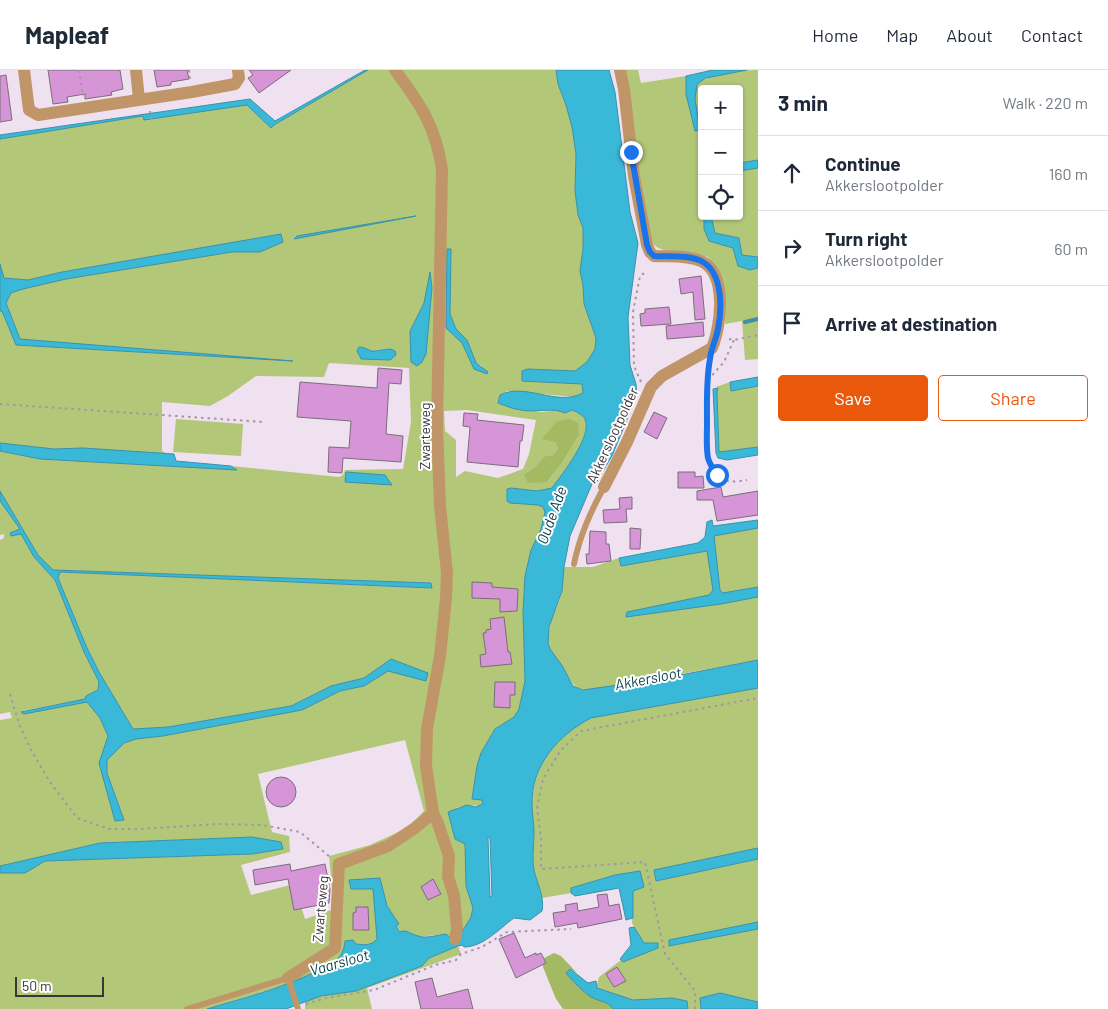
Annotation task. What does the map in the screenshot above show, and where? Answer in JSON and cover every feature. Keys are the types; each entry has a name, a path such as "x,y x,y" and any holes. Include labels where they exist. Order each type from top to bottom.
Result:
{"street":[{"path":"24,70 29,110 38,115 235,84 239,78 238,70"},
{"path":"136,70 140,99"},
{"name":"Zwarteweg","path":"395,70 420,104 430,123 440,154 442,170 437,426 446,598 440,656 427,729 426,766 433,812 449,856 448,876 454,896 457,929 455,939"},
{"path":"620,70 634,176 647,245 654,256 689,258 701,261 714,274 719,296 720,320 712,348"},
{"name":"Akkerslootpolder","path":"604,488 651,387 662,376 712,348"},
{"name":"Zwarteweg","path":"288,978 335,948 339,864 388,846 415,828 433,812"}],"lane":[{"name":"Akkerslootpolder","path":"574,564 588,516 604,488"},
{"path":"187,1009 288,978 298,1009"}],"path":[{"path":"79,70 85,108"},
{"path":"150,111 151,119"},
{"path":"646,272 640,276 633,312 634,366 647,396"},
{"path":"717,335 734,340 758,335"},
{"path":"708,380 724,362 734,340"},
{"path":"712,348 708,380 708,456 711,466 717,475 724,480 747,480"},
{"path":"0,404 264,422"},
{"path":"10,694 19,724 31,750 50,782 77,818 109,829 218,824 262,825 300,832 317,848 339,864"},
{"path":"695,1009 695,991 665,954 645,862 541,869 541,838 537,808 543,779 561,750 581,731 758,698"},
{"path":"305,1005 326,998 374,990 435,966 456,960 459,954 482,947 507,932 571,929"}],"green space":[{"path":"368,70 556,70 558,84 572,127 576,154 575,191 578,215 583,228 580,271 584,304 596,338 595,349 587,362 575,371 528,369 522,380 582,384 583,393 575,397 507,391 500,396 498,403 541,412 560,410 565,413 572,410 585,419 585,435 575,455 552,488 537,491 511,488 510,503 538,505 543,507 545,512 541,529 531,550 523,612 525,681 519,709 514,717 495,729 477,766 472,799 482,800 483,804 456,808 465,844 466,886 473,909 471,917 462,932 453,941 446,934 419,937 409,932 399,932 396,926 399,924 387,906 380,879 373,888 377,939 374,943 356,944 344,951 335,961 297,981 207,1009 0,1009 0,873 25,873 45,861 252,854 283,849 252,837 100,843 0,866 0,720 12,718 10,712 0,714 0,540 4,538 4,534 0,535 0,501 20,529 10,533 21,534 34,557 55,580 84,652 99,682 98,690 85,699 22,711 24,714 87,701 100,718 108,736 99,763 124,820 107,772 107,760 124,743 136,739 163,736 302,710 340,691 364,686 388,671 391,659 364,678 331,686 291,706 168,727 133,729 87,648 58,578 60,572 431,588 431,583 53,570 38,555 0,491 0,451 40,459 236,469 231,466 339,477 343,475 345,470 403,469 411,422 409,368 329,363 324,377 256,376 210,406 162,402 162,451 168,454 83,448 54,449 0,443 0,311 2,311 16,345 260,359 20,339 6,303 11,293 66,279 232,252 260,252 283,241 281,234 62,272 28,280 3,278 0,264 0,139 144,116 144,119 247,105 271,128","holes":["447,249 451,250 450,314 456,329 467,340 476,363 482,366 474,369 462,343 446,328","430,274 432,288 426,354 410,331 424,303","388,348 390,360 361,359 359,356 366,349 372,351","467,410 536,420 529,454 523,469 498,478 465,471 456,477 456,440 445,431 444,411","579,435 562,463 548,481 524,474 534,468 545,456 553,455 558,449 555,442","405,740 424,811 407,828 370,845 329,856 334,909 305,919 294,884 251,895 241,865 290,852 289,836 272,832 258,774"]},
{"path":"626,70 638,70 641,83 686,76 686,94 698,124 698,220 704,220 704,229 709,241 733,248 738,266 750,270 758,268 758,359 745,360 742,321 725,324 726,303 722,277 708,257 663,250 654,245 650,240 638,183"},
{"path":"758,70 758,160 743,162 743,85 698,85 698,117 695,99 697,84 703,80 726,73"},
{"path":"758,168 758,257 742,255 739,238 715,233 712,220 743,220 743,170"},
{"path":"730,382 732,391 758,386 758,447 719,453 718,389 716,387"},
{"path":"176,419 243,424 241,456 173,452"},
{"path":"569,419 578,423 579,435 562,463 547,482 528,483 524,474 534,468 545,456 553,455 558,449 555,442 542,439 556,422"},
{"path":"758,528 758,587 723,593 720,590 714,536"},
{"path":"707,551 713,590 709,595 626,617 758,597 758,660 592,690 581,689 575,685 552,654 548,643 549,630 562,591 564,567 593,567 619,558 621,566"},
{"path":"758,688 758,848 654,871 656,881 758,859 758,922 669,941 670,946 758,929 758,1002 720,993 700,998 701,1009 688,1009 687,1001 672,998 633,1000 596,988 599,977 621,960 623,962 658,943 644,943 632,923 633,891 640,871 615,875 571,888 571,893 542,898 534,868 532,807 534,789 543,763 567,733 591,718"},
{"path":"458,946 461,954 367,988 372,1009 305,1009 305,1002 321,996 356,991 422,966 428,958"},
{"path":"554,953 561,956 577,973 570,969 593,998 604,1001 613,1009 563,1009 556,999 543,967 543,964 546,963 544,958"}],"water":[{"path":"368,70 271,128 247,105 144,120 143,116 0,139 0,135 250,99 275,121"},
{"path":"556,70 609,70 615,92 630,212 638,243 628,317 630,365 636,384 637,395 612,456 596,483 592,484 570,536 562,591 549,627 548,643 573,686 583,690 660,679 758,660 758,688 591,718 568,733 558,743 542,765 536,777 533,791 533,865 543,906 542,911 530,920 514,918 478,944 464,947 463,945 458,946 429,958 422,966 356,991 321,996 286,1009 207,1009 275,988 325,967 339,957 345,941 353,940 356,944 365,945 375,941 377,939 373,889 351,889 349,880 380,878 387,906 399,924 396,926 399,932 406,931 421,937 446,934 454,941 471,917 473,908 466,886 465,844 455,839 448,812 467,805 475,807 483,804 482,800 472,799 481,753 495,729 514,717 519,709 525,681 523,612 525,576 531,550 541,529 545,512 543,507 538,505 510,503 507,501 507,489 537,491 552,488 581,445 586,426 585,419 572,410 565,413 555,410 526,411 498,403 500,395 510,392 520,391 563,397 573,397 583,393 582,384 522,381 522,371 528,369 575,371 587,362 595,349 596,338 584,304 580,271 583,228 578,215 575,191 576,154 572,127 558,84","holes":["490,837 492,896 490,897 488,838"]},
{"path":"713,70 747,70 706,78 697,84 695,99 698,130 695,131 686,94 686,76"},
{"path":"758,160 758,168 743,170 743,162"},
{"path":"416,216 294,239 297,236"},
{"path":"704,220 712,220 715,233 739,238 742,255 758,257 758,268 750,270 738,266 733,248 709,241 704,229"},
{"path":"281,234 283,242 260,252 232,252 66,279 11,293 6,303 20,339 293,361 16,345 2,311 0,311 0,264 4,278 28,280 62,272"},
{"path":"447,249 451,249 450,314 456,329 467,340 476,363 488,372 487,374 474,369 462,343 446,328"},
{"path":"430,272 432,288 426,354 422,362 417,366 411,362 410,331 424,303"},
{"path":"359,347 371,351 392,350 395,351 396,355 390,360 361,359 357,351"},
{"path":"758,377 758,386 731,391 730,382"},
{"path":"718,388 719,452 758,447 758,455 727,460 718,458 716,453 713,389"},
{"path":"0,443 54,449 83,448 174,454 176,461 231,466 237,470 40,459 0,451"},
{"path":"346,472 385,475 392,485 345,482"},
{"path":"0,491 38,555 53,570 431,583 432,588 60,572 58,578 87,648 133,729 168,727 291,706 331,686 364,678 391,659 428,673 426,681 388,671 364,686 340,691 302,710 163,736 136,739 124,743 107,760 107,773 124,820 115,821 99,763 108,736 100,718 87,702 24,714 21,712 85,699 86,696 98,690 99,682 84,652 55,580 34,557 21,534 11,536 10,533 20,529 0,501"},
{"path":"712,520 713,526 758,520 758,528 714,536 720,590 723,593 758,587 758,597 626,617 627,612 709,595 713,590 707,551 621,566 619,558 698,543 705,537 707,522"},
{"path":"252,837 281,842 283,849 252,854 45,861 25,873 0,873 0,866 100,843"},
{"path":"758,848 758,859 656,881 654,870"},
{"path":"640,871 644,887 633,891 633,918 626,920 619,888 575,896 571,893 571,888 615,875"},
{"path":"758,922 758,929 669,946 669,940"},
{"path":"634,927 644,943 658,943 658,948 623,962 620,959 631,945 629,928"},
{"path":"570,969 588,983 596,981 597,988 633,1000 672,998 687,1001 688,1009 613,1009 609,1004 593,998 583,990 566,973"},
{"path":"720,993 758,1002 758,1009 701,1009 700,998"}],"building":[{"path":"48,70 120,70 123,89 111,92 112,95 85,99 85,94 67,97 68,102 53,104"},
{"path":"154,70 187,70 189,79 157,87"},
{"path":"249,70 291,70 259,93 248,78 253,75"},
{"path":"6,75 12,120 0,122 0,76"},
{"path":"701,276 705,319 695,320 693,292 681,294 679,279"},
{"path":"669,307 671,324 641,326 640,314 645,313 645,309"},
{"path":"703,322 704,336 667,339 666,326"},
{"path":"378,368 402,370 401,384 389,383 386,434 403,436 401,462 343,458 342,473 328,472 329,447 349,448 351,421 297,417 300,382 377,388"},
{"path":"654,412 667,418 657,439 644,432"},
{"path":"464,413 478,414 477,420 524,425 522,441 520,441 518,467 467,462 470,427 463,426"},
{"path":"678,472 695,472 695,477 703,476 704,488 678,488"},
{"path":"721,487 723,497 758,491 758,515 717,521 713,500 697,500 697,491"},
{"path":"632,497 632,509 626,509 627,522 604,523 603,510 620,509 619,498"},
{"path":"630,528 641,529 640,549 630,549"},
{"path":"590,531 606,532 606,544 609,544 611,561 587,564 586,554 589,554"},
{"path":"472,582 492,583 492,587 518,589 517,611 500,612 500,599 472,598"},
{"path":"504,617 508,652 510,652 512,664 481,667 480,655 486,654 483,633 491,629 490,619"},
{"path":"495,682 515,682 515,695 510,695 510,708 494,707"},
{"path":"281,777 291,782 296,792 291,802 281,807 271,802 266,792 271,782"},
{"path":"290,864 291,871 325,864 330,889 329,903 294,910 288,879 255,885 253,870"},
{"path":"433,879 441,894 428,900 421,887"},
{"path":"607,894 609,906 619,904 622,919 578,928 577,923 555,927 553,913 566,911 565,905 577,903 578,911 599,907 597,895"},
{"path":"356,907 368,907 369,930 353,930 353,913 356,912"},
{"path":"514,933 525,958 541,953 546,963 516,978 499,939"},
{"path":"617,967 626,981 614,987 606,974"},
{"path":"432,978 437,997 468,989 473,1009 421,1009 415,982"}],"waterway":[{"path":"745,322 758,319"}],"route":[{"path":"631,152 647,245 650,252 654,256 689,258 701,261 708,266 717,282 720,320 712,348 707,384 707,442 711,466 717,475"}],"water label":[{"name":"Oude Ade","path":"551,515"},
{"name":"Akkersloot","path":"648,678"},
{"name":"Vaarsloot","path":"339,962"}]}
